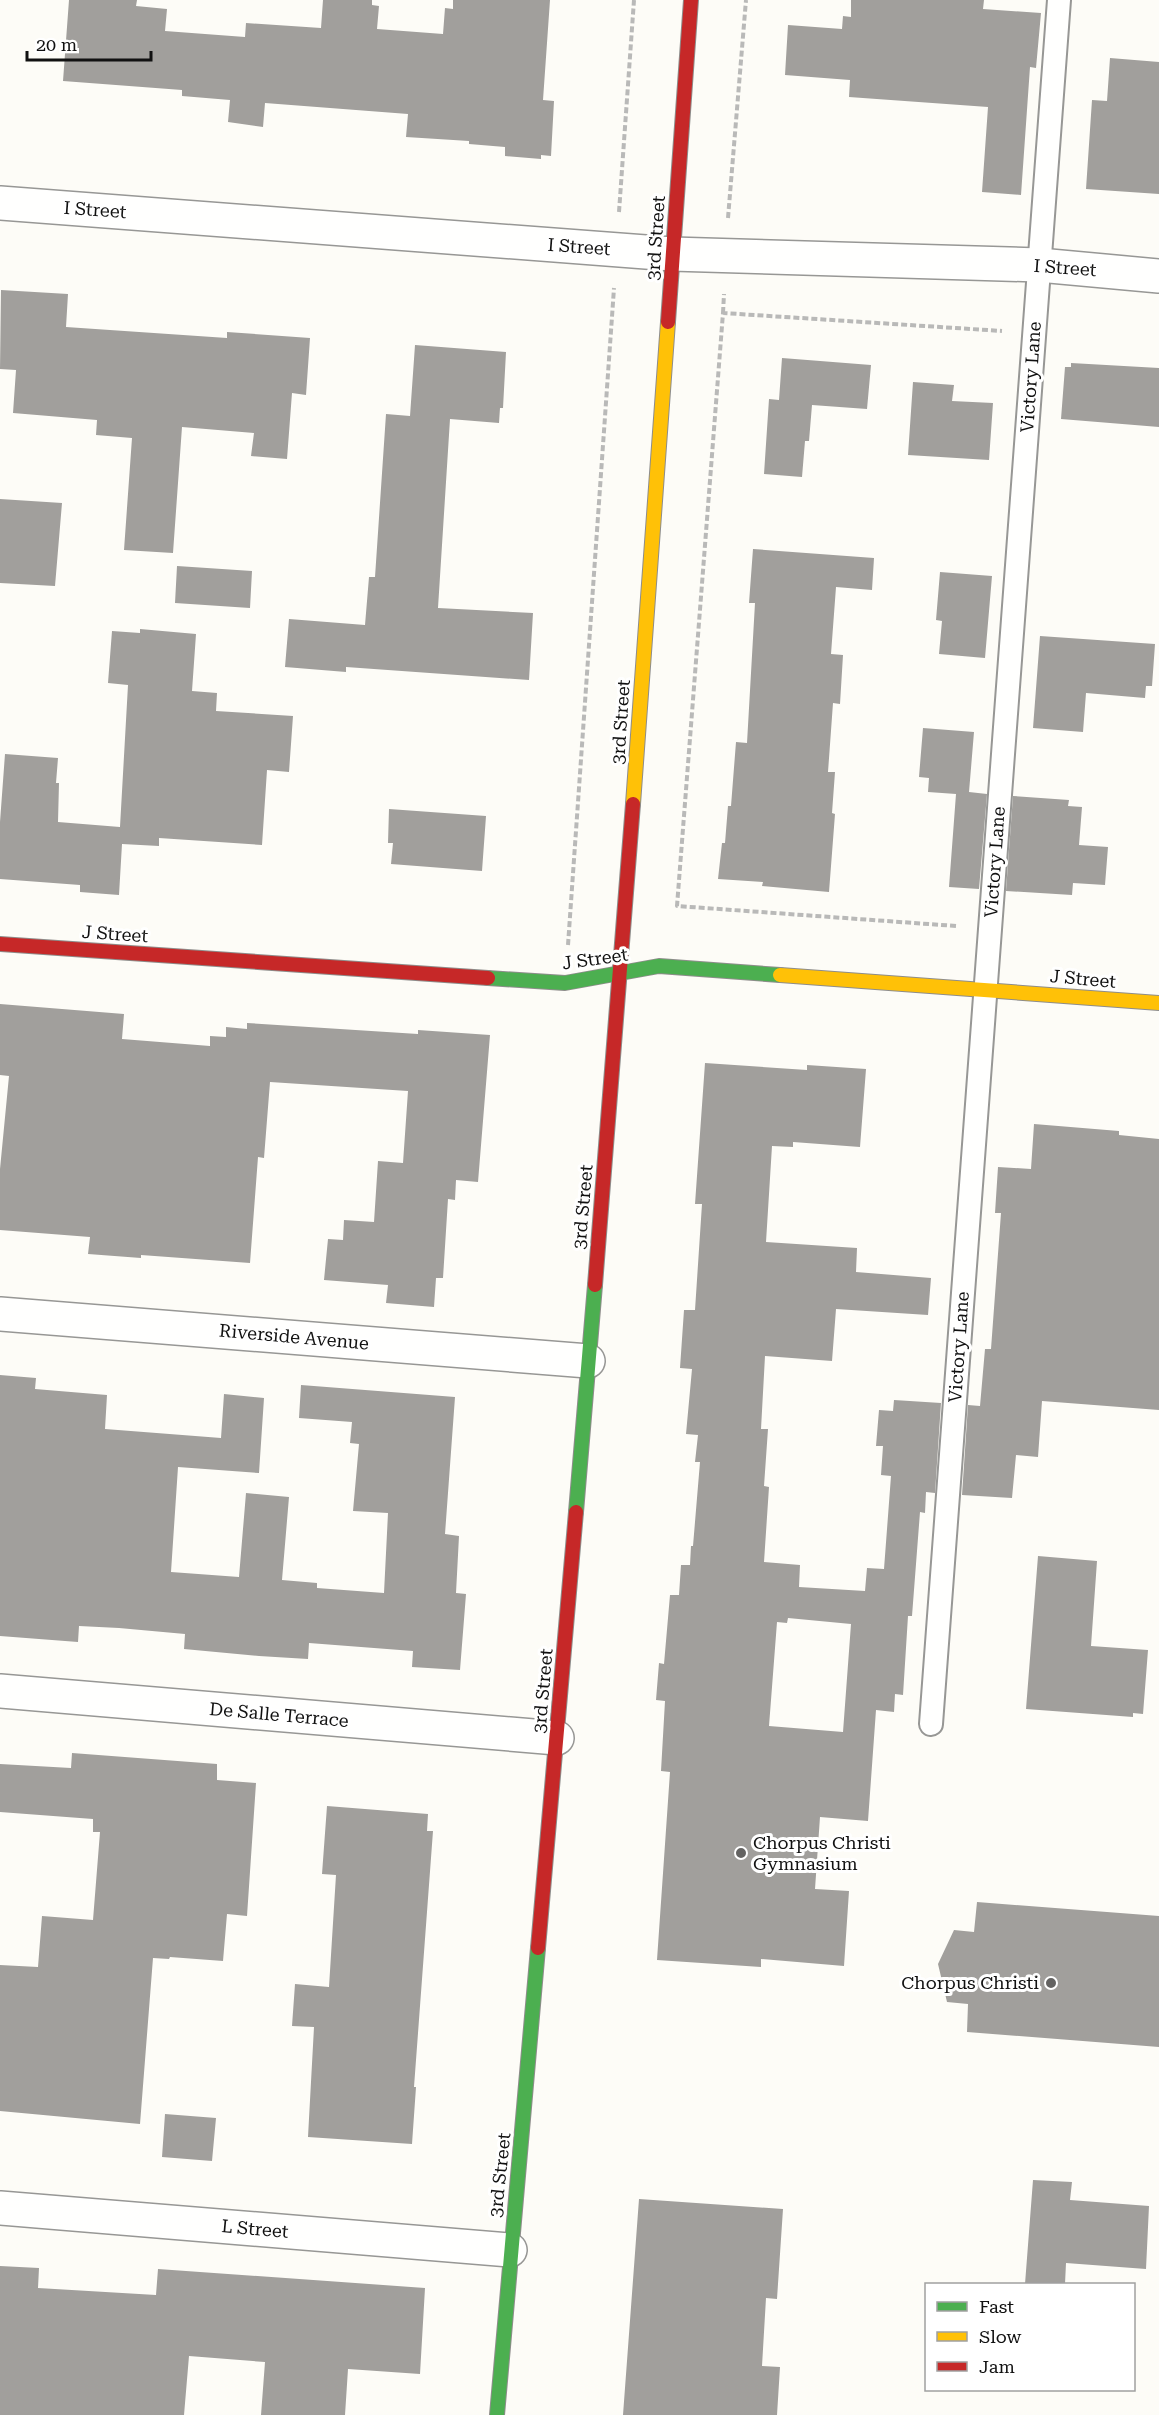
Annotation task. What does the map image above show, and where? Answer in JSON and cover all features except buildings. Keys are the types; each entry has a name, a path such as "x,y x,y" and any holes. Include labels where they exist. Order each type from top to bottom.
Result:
{"street":[{"name":"3rd Street","path":"497,2415 621,975 691,0"},
{"name":"I Street","path":"0,203 672,254 1039,265 1159,276"},
{"name":"J Street","path":"0,944 565,983 621,975 659,966 1159,1003"},
{"name":"Riverside Avenue","path":"0,1314 588,1361"},
{"name":"De Salle Terrace","path":"0,1691 557,1738"},
{"name":"L Street","path":"0,2208 510,2250"}],"lane":[{"name":"Victory Lane","path":"931,1724 1059,0"}],"path":[{"path":"565,983 634,0"},
{"path":"746,0 677,906 990,928"},
{"path":"723,313 1034,333"}],"traffic: fast":[{"path":"488,978 565,983 659,966 780,975"},
{"path":"576,1512 595,1285"},
{"path":"497,2415 538,1948"}],"traffic: slow":[{"path":"633,804 668,322"},
{"path":"780,975 1159,1003"}],"traffic: jam":[{"path":"668,322 691,0"},
{"path":"595,1285 633,804"},
{"path":"0,944 488,978"},
{"path":"538,1948 576,1512"}],"place":[{"name":"Chorpus Christi Gymnasium","path":"741,1853"},
{"name":"Chorpus Christi","path":"1051,1983"}]}
